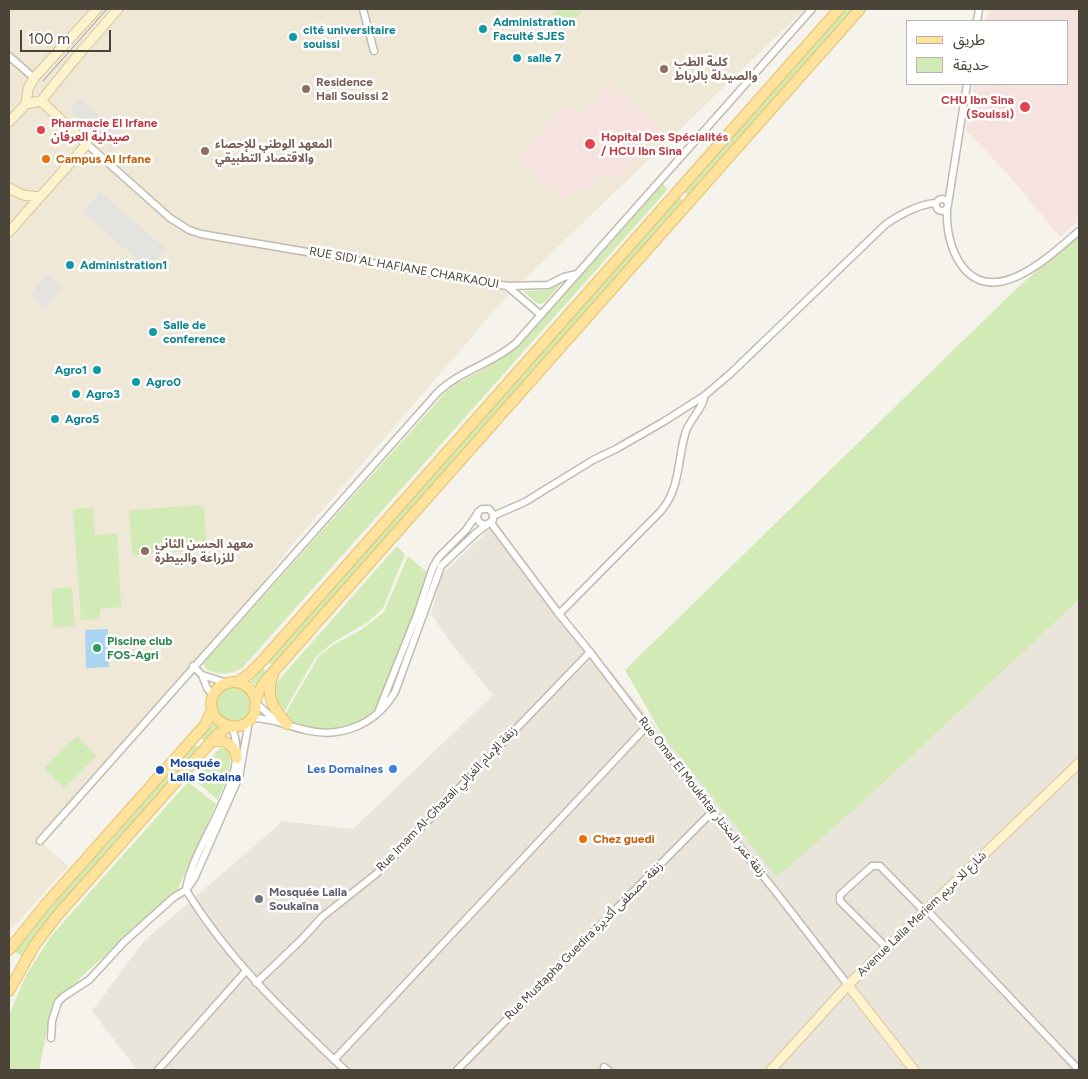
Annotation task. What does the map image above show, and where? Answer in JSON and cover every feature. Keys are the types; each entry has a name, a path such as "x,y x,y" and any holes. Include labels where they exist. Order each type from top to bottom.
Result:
{"main road":[{"path":"9,950 42,909 201,730 212,710 213,695 227,683 238,682 250,674 839,9"},
{"path":"256,702 262,685 860,9"},
{"path":"275,671 269,688 270,701 287,724"},
{"path":"212,710 218,721 230,726 241,726 250,720 256,709 256,702 253,693 248,687 238,682"},
{"path":"9,991 34,946 50,924 210,742 220,732 230,726"},
{"path":"210,742 222,741 229,743 234,749 237,758"}],"street":[{"path":"26,104 32,81 96,9"},
{"path":"9,122 26,104 44,98 118,9"},
{"path":"363,9 374,51"},
{"name":"RUE SIDI AL HAFIANE CHARKAOUI","path":"87,144 170,218 189,230 201,234 508,286 548,285 564,277 577,274 812,9"},
{"path":"9,56 32,81 32,89 44,98 87,144 9,232"},
{"path":"967,85 951,185 942,206 948,222 952,247 960,264 977,279 992,283 1014,278 1027,272 1045,259 1079,231"},
{"path":"942,206 951,185"},
{"path":"9,188 23,196 39,197"},
{"path":"51,1038 52,1020 58,1002 89,980 124,942 174,897 186,890 198,874 237,783 243,762 250,720 276,720 318,732 334,732 362,725 389,702 395,692 441,566 449,557 490,521 594,460 640,436 704,396 730,374 877,231 896,218 917,208 942,206"},
{"path":"40,841 193,666 438,392 460,375 487,363 516,343 577,274"},
{"path":"508,286 541,315"},
{"path":"559,614 660,512 668,501 676,484 686,433 694,415 704,402 704,396"},
{"path":"379,711 418,612 433,567 439,557 466,530 481,510 486,508 491,511 490,521"},
{"path":"477,514 479,522 490,521"},
{"name":"Rue Omar El Moukhtar زنقة عمر المختار","path":"490,521 559,614 914,1070"},
{"name":"Rue Imam Al-Ghazali زنقة الإمام الغزالي","path":"256,983 322,917 376,874 590,652"},
{"path":"193,666 202,675 207,688 213,695"},
{"path":"202,675 227,683"},
{"path":"256,702 276,720"},
{"path":"230,726 237,741 235,768 190,872 186,890 203,918 246,972 345,1070"},
{"path":"334,1060 647,726"},
{"name":"Avenue Lalla Meriem شارع للا مريم","path":"771,1070 848,985 1079,763"},
{"name":"Rue Mustapha Guedira زنقة مصطفى أكديرة","path":"457,1070 712,812"},
{"path":"887,948 840,901 840,895 872,866 878,865 925,910 1079,1070"},
{"path":"158,1070 246,972"}],"shaded area":[{"path":"9,9 805,9 508,295 291,546 192,673 43,844 68,866 9,932"},
{"name":"CHU Ibn Sina (Souissi)","path":"990,9 1079,9 1079,221 1060,237 1011,178 966,130 974,85 1068,85 1068,20 985,20"},
{"name":"Hopital Des Spécialités / HCU Ibn Sina","path":"609,83 661,129 617,179 603,173 585,193 577,186 565,200 518,159 567,103 580,115"},
{"path":"80,99 123,136 112,149 70,110"},
{"path":"100,192 166,249 149,269 82,212"},
{"path":"47,274 63,287 45,308 30,295"},
{"path":"493,526 777,876 855,809 1079,600 1079,1070 137,1070 92,1011 144,941 283,821 353,829 493,695 451,643 431,614 442,574"}],"green space":[{"path":"557,9 584,9 566,28 552,15"},
{"path":"846,9 853,9 688,195 684,191"},
{"path":"663,184 668,189 243,667 234,672 224,674 209,671 205,668 204,663 447,391 502,359 520,345"},
{"path":"679,197 683,201 273,665 268,662"},
{"path":"1079,234 1079,600 855,809 777,877 663,736 625,670 1015,290"},
{"path":"562,283 541,304 536,303 523,291 548,290"},
{"path":"204,505 207,550 132,555 129,510"},
{"path":"93,508 95,535 117,533 121,607 100,609 100,619 81,620 73,509"},
{"path":"397,546 405,555 383,608 368,622 332,643 315,658 284,712 274,694 277,682"},
{"path":"408,556 431,576 420,616 392,693 366,721 334,732 309,728 289,720 286,715 287,711 318,657 333,645 361,630 384,612"},
{"path":"72,587 75,626 53,628 52,589"},
{"path":"263,668 267,672 256,685 251,681"},
{"path":"234,687 241,688 246,692 250,697 250,711 246,716 241,720 234,721 227,720 222,716 218,711 217,704 218,697 222,692 227,688"},
{"path":"213,724 218,727 205,742 201,738"},
{"path":"77,736 97,756 64,788 44,768"},
{"path":"195,745 199,748 56,910 21,956 14,951 30,931"},
{"path":"220,748 230,752 230,764 218,800 192,778"},
{"path":"188,782 216,804 177,891 81,977 48,1024 39,1070 9,1070 9,1015 26,975 52,935"}],"water":[{"name":"Piscine club FOS-Agri","path":"108,629 109,667 86,668 85,630"}],"tram line":[{"path":"43,81 107,9"}],"place":[{"name":"Administration Faculté SJES","path":"483,29"},
{"name":"cité universitaire souissi","path":"293,37"},
{"name":"salle 7","path":"517,58"},
{"name":"كلية الطب والصيدلة بالرباط","path":"664,69"},
{"name":"Residence Hall Souissi 2","path":"306,89"},
{"name":"CHU Ibn Sina (Souissi)","path":"1025,107"},
{"name":"Pharmacie El Irfane صيدلية العرفان","path":"41,130"},
{"name":"Hopital Des Spécialités / HCU Ibn Sina","path":"590,144"},
{"name":"المعهد الوطني للإحصاء والاقتصاد التطبيقي","path":"205,151"},
{"name":"Campus Al Irfane","path":"46,159"},
{"name":"Administration1","path":"70,265"},
{"name":"Salle de conference","path":"153,332"},
{"name":"Agro1","path":"97,370"},
{"name":"Agro0","path":"136,382"},
{"name":"Agro3","path":"76,394"},
{"name":"Agro5","path":"55,419"},
{"name":"معهد الحسن الثاني للزراعة والبيطرة","path":"145,551"},
{"name":"Piscine club FOS-Agri","path":"97,648"},
{"name":"Les Domaines","path":"393,769"},
{"name":"Mosquée Lalla Sokaina","path":"160,770"},
{"name":"Chez guedi","path":"583,839"},
{"name":"Mosquée Lalla Soukaïna","path":"259,899"}]}
